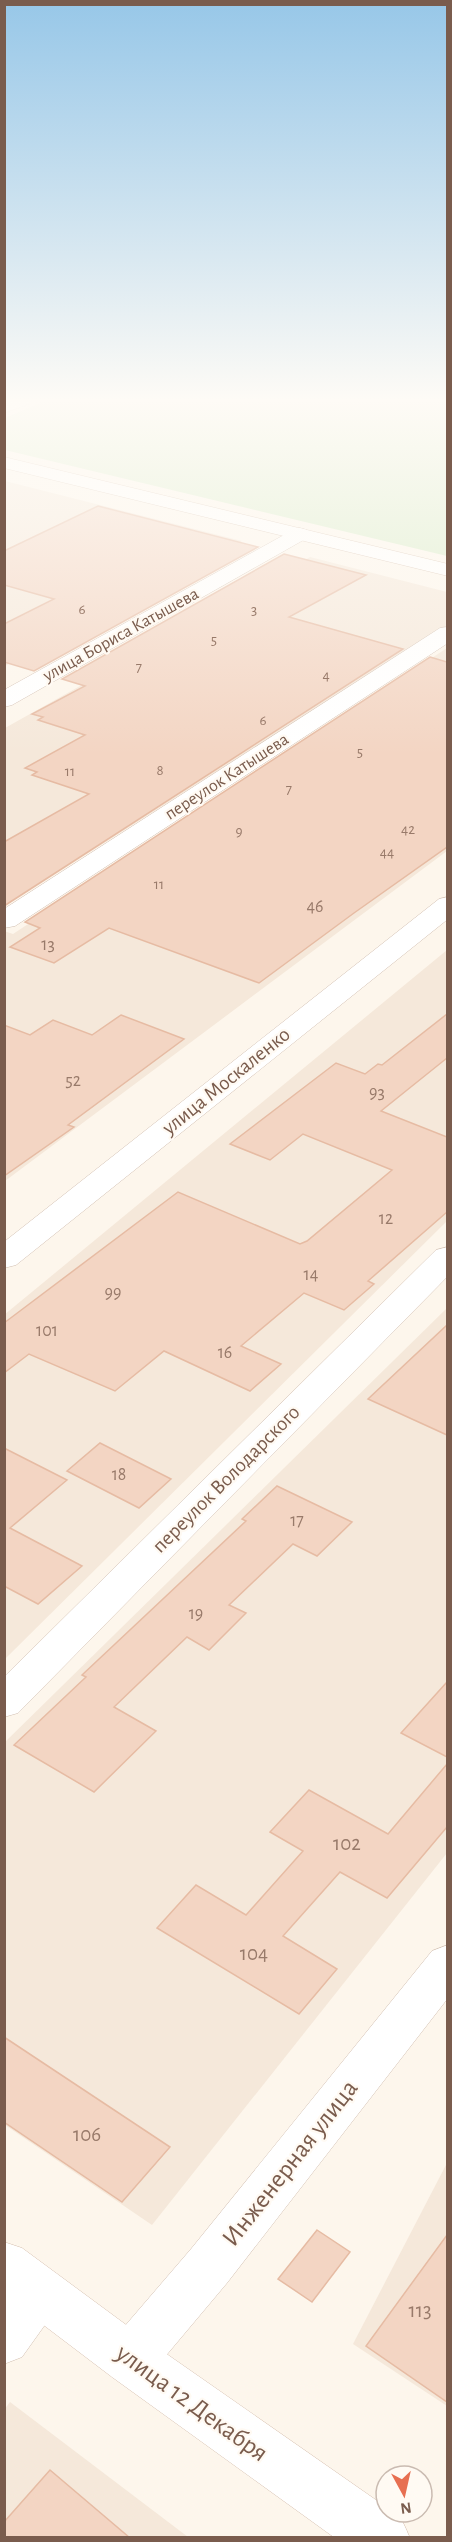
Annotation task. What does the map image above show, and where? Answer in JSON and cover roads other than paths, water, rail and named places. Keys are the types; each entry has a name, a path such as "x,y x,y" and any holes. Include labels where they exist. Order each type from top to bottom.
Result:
{"street":[{"path":"233,518 447,570"},
{"name":"улица Бориса Катышева","path":"4,700 300,534"},
{"name":"переулок Катышева","path":"6,920 447,633"},
{"name":"улица Москаленко","path":"4,1258 447,905"},
{"name":"переулок Володарского","path":"4,1702 447,1257"},
{"name":"Инженерная улица","path":"130,2359 209,2266 447,1964"},
{"path":"4,2340 22,2278"},
{"name":"улица 12 Декабря","path":"22,2278 130,2359 382,2538"}]}
